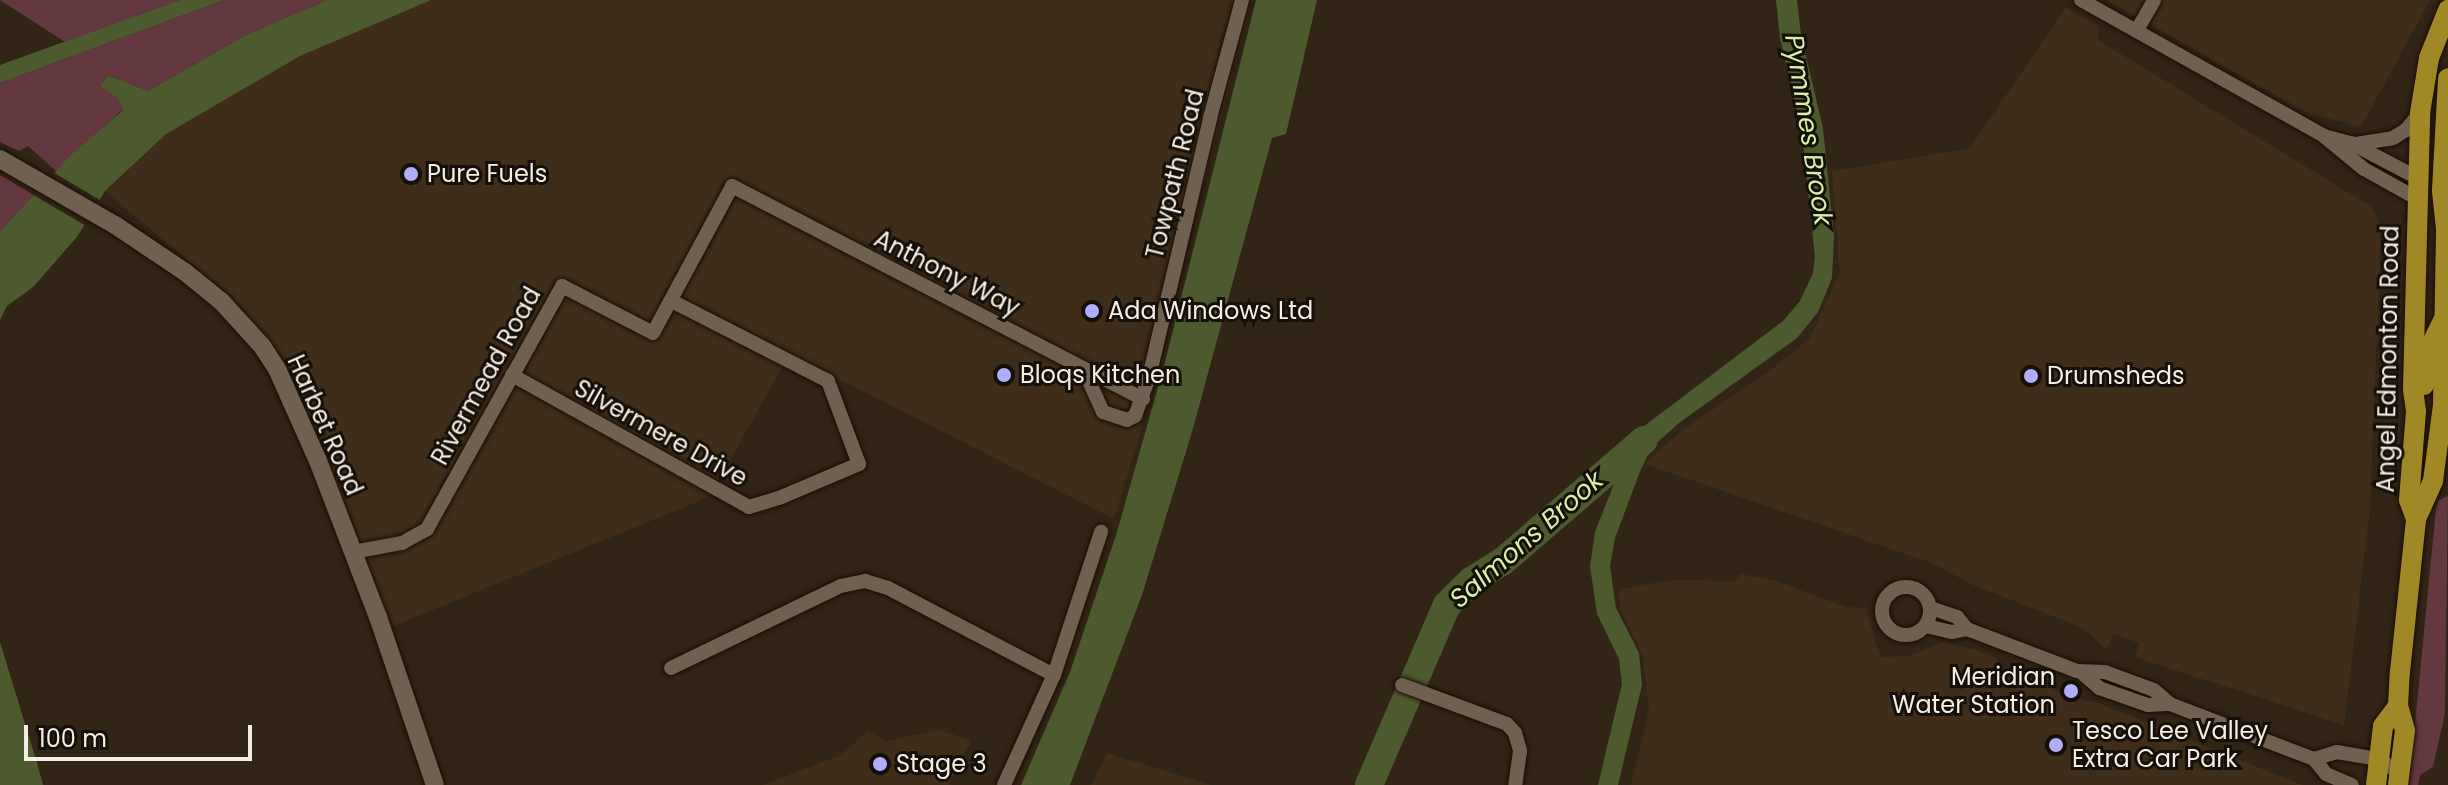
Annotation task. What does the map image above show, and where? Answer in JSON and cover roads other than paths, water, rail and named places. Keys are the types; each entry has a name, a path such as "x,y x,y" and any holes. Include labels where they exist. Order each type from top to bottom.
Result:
{"main road":[{"name":"Angel Edmonton Road","path":"2416,519 2409,500 2416,411 2413,389 2420,113 2429,58 2448,10"},
{"path":"2416,411 2431,345 2447,314 2448,78"},
{"path":"2418,171 2446,203"},
{"path":"2418,199 2446,203"},
{"name":"Angel Edmonton Road","path":"2399,779 2405,730 2398,706 2416,519 2433,481 2447,362 2447,314"},
{"name":"Angel Edmonton Road","path":"2376,785 2383,726 2398,706"}],"street":[{"name":"Towpath Road","path":"1143,399 1210,118 1242,0"},
{"path":"2081,0 2324,136 2364,169 2418,199"},
{"path":"2137,30 2154,0"},
{"path":"2351,143 2368,144 2393,138 2406,130 2420,113"},
{"path":"2324,136 2351,143 2418,171"},
{"name":"Harbet Road","path":"0,159 115,225 221,301 262,346 290,396 353,552 435,785"},
{"name":"Anthony Way","path":"732,186 1143,399"},
{"name":"Rivermead Road","path":"353,552 402,543 427,529 562,286 653,333 732,186"},
{"name":"Silvermere Drive","path":"512,375 749,507 779,498 859,464 828,381 672,301"},
{"path":"1083,368 1103,412 1113,418 1127,420 1135,416 1143,399"},
{"path":"1004,785 1054,675 1101,532"},
{"path":"671,668 841,586 865,581 888,588 1054,675"},
{"path":"1931,608 1926,626 1911,635 1894,632 1884,620 1883,605 1897,589 1911,588 1924,595 1931,608 1957,617 1967,629 2082,673 2099,688 2148,705 2170,704 2314,759 2326,774 2352,785"},
{"path":"1926,626 1952,632 1967,629"},
{"path":"1402,685 1507,724 1515,733 1520,751 1515,785"},
{"path":"2314,759 2331,752 2378,759 2399,779"}],"water":[{"path":"180,0 224,0 0,83 0,65"},
{"path":"327,0 431,0 300,56 166,134 105,191 77,237 33,287 7,306 0,320 0,231 70,156 123,110 118,99 100,86 108,75 148,91 246,35"},
{"path":"1256,0 1317,0 1286,134 1272,138 1192,432 1142,595 1070,785 1021,785 1070,672 1117,532 1164,366"},
{"name":"Pymmes Brook","path":"1776,0 1797,0 1801,35 1823,128 1834,237 1832,278 1818,312 1797,338 1679,423 1652,447 1641,469 1615,538 1610,566 1616,608 1639,653 1642,685 1618,785 1598,785 1622,684 1619,659 1597,614 1590,566 1595,532 1623,461 1635,433 1783,321 1800,301 1813,273 1815,257 1802,131 1780,38"},
{"path":"0,642 37,763 43,785 0,785"}],"waterway":[{"name":"Salmons Brook","path":"1369,785 1447,605 1471,581 1502,562 1644,440"}],"place":[{"name":"Pure Fuels","path":"411,174"},
{"name":"Ada Windows Ltd","path":"1092,311"},
{"name":"Bloqs Kitchen","path":"1004,375"},
{"name":"Drumsheds","path":"2031,376"},
{"name":"Meridian Water Station","path":"2071,691"},
{"name":"Tesco Lee Valley Extra Car Park","path":"2056,745"},
{"name":"Stage 3","path":"880,764"}]}
